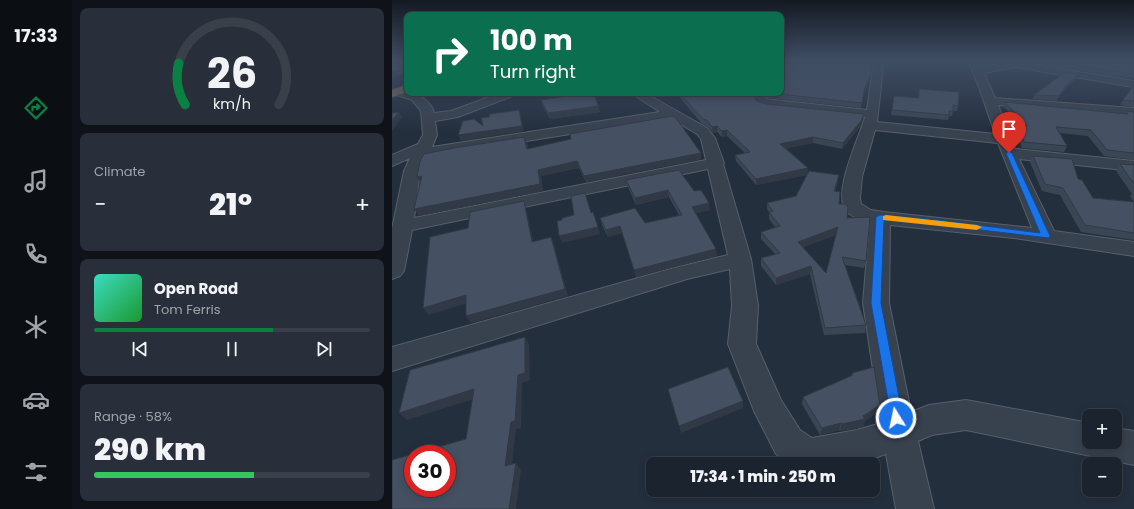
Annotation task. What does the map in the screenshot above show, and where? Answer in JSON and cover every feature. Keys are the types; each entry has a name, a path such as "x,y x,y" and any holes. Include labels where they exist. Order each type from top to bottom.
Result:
{"street":[{"path":"876,84 871,119 851,187 851,205 861,213 880,217 938,222 1134,249"},
{"path":"983,84 1007,146 1046,236"},
{"path":"1099,109 1115,84"},
{"path":"392,271 403,226 412,171 430,135 427,110 420,101 413,96"},
{"path":"428,118 453,114 503,96"},
{"path":"762,96 759,99 761,102 767,104 871,119 1007,146 1134,166"},
{"path":"392,161 422,150 655,100 702,132 708,138 716,163 740,259 745,306 742,344 770,411 788,442 808,456 850,449 899,433 929,420 966,415 1082,439"},
{"path":"990,101 1134,112"},
{"path":"403,226 716,163"},
{"path":"880,217 876,303 899,433 915,509"},
{"path":"392,358 682,272 740,259"},
{"path":"1122,446 1134,448"}],"building":[{"path":"784,84 867,84 862,103 784,95"},
{"path":"1049,84 1068,84 1059,96 1034,95"},
{"path":"1134,85 1134,101 1123,100"},
{"path":"919,89 959,92 958,106 953,105 953,111 949,111 949,115 892,110 894,96 919,98"},
{"path":"567,96 595,96 598,106 548,113 541,100"},
{"path":"682,96 753,96 757,101 767,104 864,114 861,121 843,143 813,137 780,144 808,168 756,179 735,155 750,152 727,130 722,131 717,126 712,127 708,121 702,118"},
{"path":"1005,102 1128,114 1126,111 1134,112 1134,153 1107,150 1091,130 1056,127 1067,146 1024,142 1017,125 1027,126"},
{"path":"519,110 522,126 458,135 463,121 474,119 483,126 481,118 489,117 490,114"},
{"path":"399,112 392,121 392,113"},
{"path":"672,116 676,118 701,153 584,176 577,161 538,170 540,184 414,209 422,176 417,177 420,161 424,154 524,137 527,149 571,139 570,134"},
{"path":"1033,156 1072,159 1078,179 1082,180 1093,198 1134,202 1134,233 1085,225 1063,188 1045,184"},
{"path":"1120,164 1134,165 1134,184"},
{"path":"679,170 694,191 701,190 709,203 692,207 716,249 634,270 620,226 606,230 600,218 635,208 645,223 682,215 668,190 635,198 626,180"},
{"path":"809,171 839,175 834,191 840,192 839,204 846,204 848,207 847,218 870,217 866,261 842,257 866,325 825,328 811,266 776,278 761,258 780,253 761,232 780,226 769,212 773,211 767,203 796,196","holes":["838,227 826,273 798,242"]},
{"path":"585,193 591,213 593,212 598,227 559,236 557,221 574,215 571,196"},
{"path":"524,201 532,242 551,237 565,289 466,316 466,295 423,308 430,237 468,228 470,212"},
{"path":"525,337 525,373 518,375 515,421 511,422 505,466 516,463 509,509 392,509 392,460 404,457 404,497 456,497 456,445 445,445 466,439 474,389 399,413 410,370"},
{"path":"728,367 743,401 679,426 668,389"},
{"path":"874,367 880,405 863,416 865,419 822,428 803,397 853,375 852,373"}],"slow traffic":[{"path":"886,218 977,227"}],"route":[{"path":"896,418 876,303 880,217 938,222 1046,236 1030,197 1009,153"}]}
